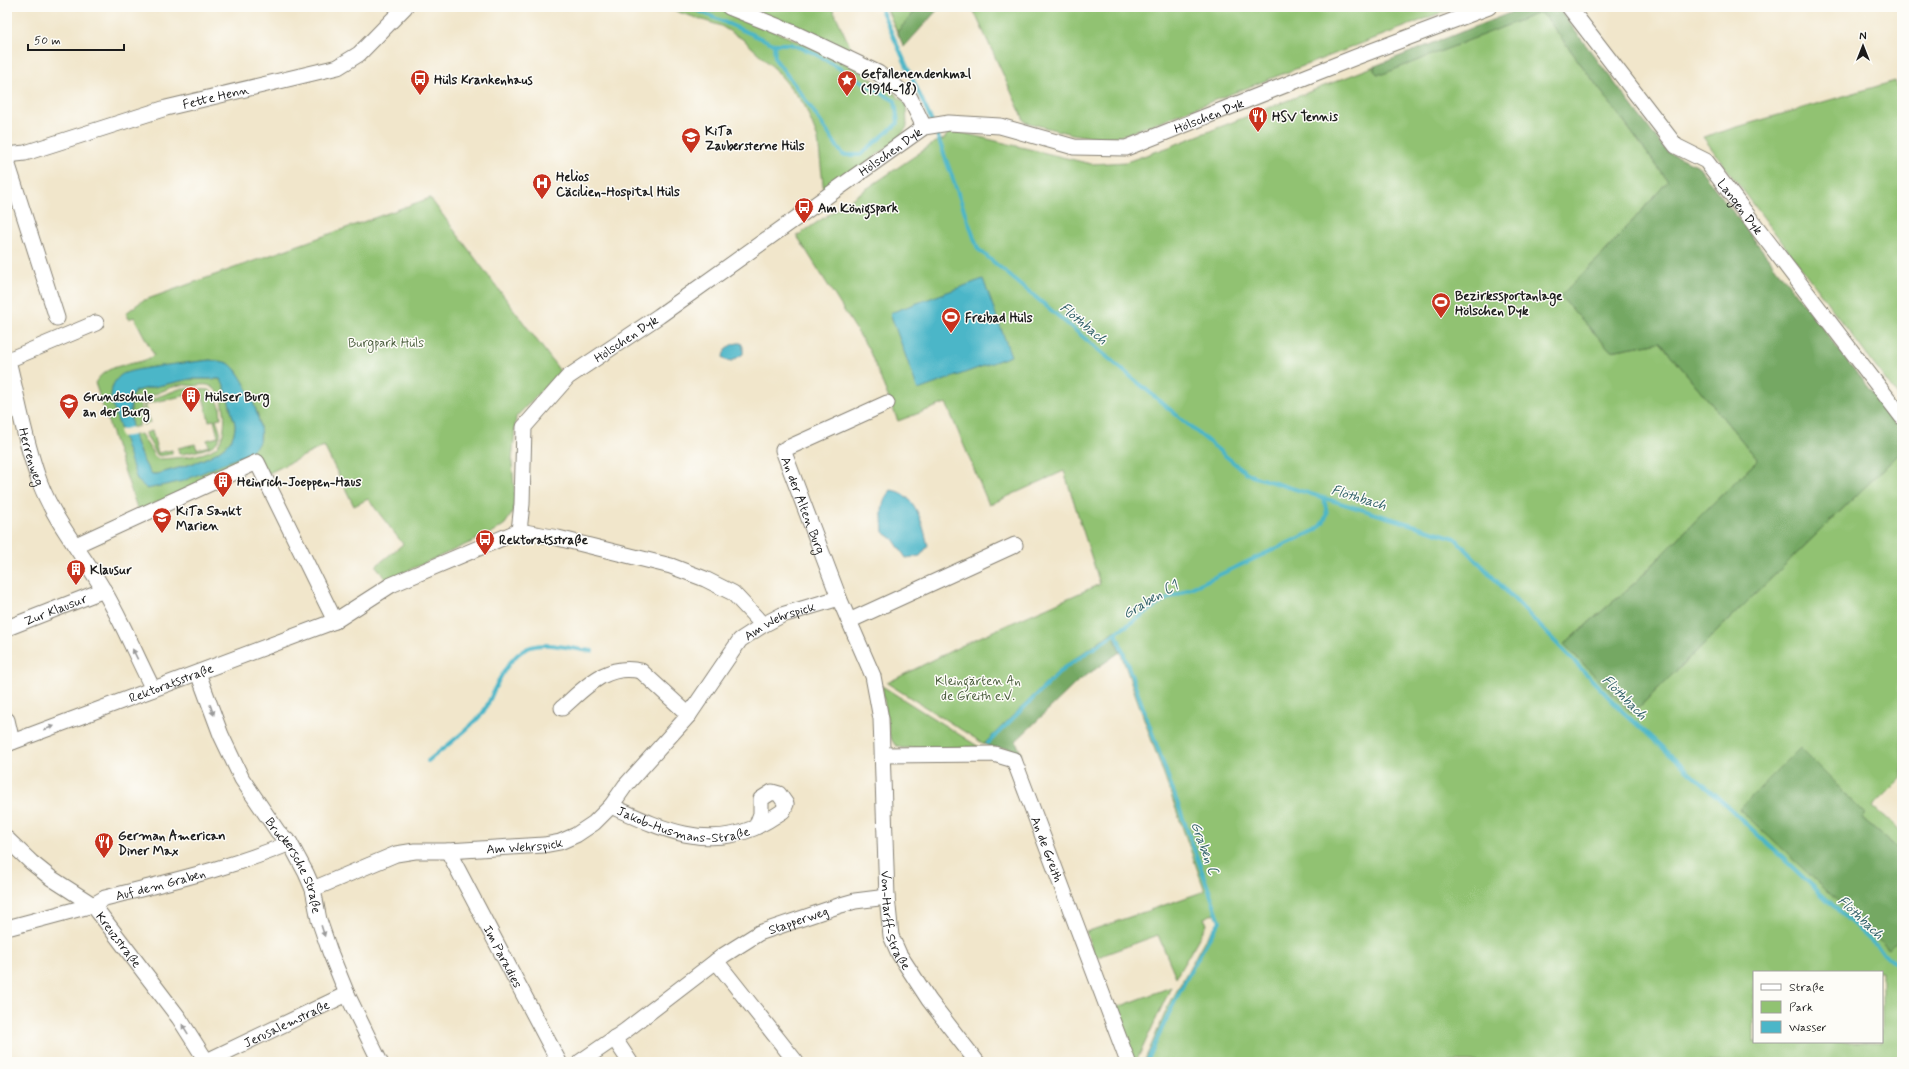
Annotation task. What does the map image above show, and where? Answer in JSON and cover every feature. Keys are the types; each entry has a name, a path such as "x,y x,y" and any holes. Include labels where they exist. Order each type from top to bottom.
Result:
{"street":[{"name":"Fette Henn","path":"8,155 25,153 166,108 338,67 363,51 405,7"},
{"path":"729,7 794,33 878,74 910,98 924,128"},
{"name":"Hölschen Dyk","path":"519,530 522,504 524,427 568,376 659,316 924,128 941,123 1000,126 1074,147 1126,148 1356,57 1489,7"},
{"name":"Langen Dyk","path":"1569,7 1676,146 1706,161 1902,417"},
{"path":"8,155 8,165 57,318"},
{"name":"Herrenweg","path":"96,323 8,360 32,458 40,483 55,517 76,545 104,590 153,689"},
{"name":"An der Alten Burg","path":"883,755 881,719 873,676 839,598 783,450 887,403"},
{"path":"76,545 257,462 335,621"},
{"path":"519,530 558,538 671,566 706,579 733,593 763,624"},
{"name":"Rektoratsstraße","path":"10,743 335,621 391,585 519,530"},
{"path":"849,621 1015,545"},
{"name":"Zur Klausur","path":"7,628 104,590"},
{"name":"Am Wehrspick","path":"313,889 396,854 415,851 448,851 531,846 560,842 576,835 594,823 611,806 625,786 689,714 740,640 763,624 782,615 839,598"},
{"path":"562,708 596,678 606,673 634,669 641,671 689,714"},
{"name":"Bruckersche Straße","path":"198,673 221,735 242,778 278,832 290,843 306,873 313,889 319,920 330,952 347,994 380,1062"},
{"path":"7,720 10,743"},
{"name":"An de Greith","path":"883,755 994,754 1014,760 1128,1062"},
{"name":"Von-Harff-Straße","path":"883,755 888,920 891,936 899,954 929,1000 977,1062"},
{"name":"Jakob-Husmans-Straße","path":"611,806 667,831 689,836 713,837 732,835 756,827"},
{"name":"Kreuzstraße","path":"7,839 31,862 51,878 93,905 179,1018 206,1062"},
{"name":"Auf dem Graben","path":"7,928 93,905 106,898 244,861 290,843"},
{"name":"Im Paradies","path":"448,851 559,1062"},
{"name":"Stapperweg","path":"580,1062 716,961 766,931 841,905 887,897"},
{"path":"716,961 796,1062"},
{"name":"Jerusalemstraße","path":"206,1062 347,994"},
{"path":"614,1038 630,1062"}],"green space":[{"path":"663,7 713,7 805,44 856,69 894,93 906,104 907,127 896,141 824,193 818,139 804,104 776,70 744,40 721,26"},
{"path":"747,7 832,7 853,53 814,33"},
{"path":"886,7 919,7 897,32"},
{"path":"919,7 940,7 904,47 897,32"},
{"path":"972,7 1456,7 1148,126 1119,136 1095,137 1072,134 1025,122"},
{"path":"1525,7 1557,7 1667,152 1697,165 1902,432 1902,451 1632,714 1564,644 1637,581 1702,514 1758,460 1660,342 1611,351 1560,296 1603,254 1668,181 1545,16 1539,13 1383,74 1377,74 1374,70 1375,66"},
{"name":"Kleingärten An de Greith e.V.","path":"1539,13 1545,16 1668,181 1603,254 1560,296 1611,351 1660,342 1758,460 1702,514 1637,581 1564,644 1632,714 1902,451 1902,778 1873,807 1902,832 1902,852 1862,818 1866,814 1800,748 1888,949 1902,936 1902,1062 1144,1062 1167,1009 1204,941 1219,921 1215,913 1204,918 1207,924 1176,977 1158,935 1095,958 1086,932 1205,891 1115,637 1063,667 984,744 887,683 973,640 1100,584 1064,471 989,505 946,403 898,421 869,350 797,236 934,143 944,139 949,132 959,132 1091,164 1126,162 1169,147 1375,66 1374,70"},
{"path":"1895,81 1902,96 1902,402 1703,137"},
{"name":"Burgpark Hüls","path":"430,198 560,371 516,417 512,462 515,497 513,512 505,524 494,532 387,580 376,566 403,544 368,499 354,506 324,446 267,474 258,456 141,510 137,508 95,383 101,375 108,370 148,359 154,355 134,317 129,319 126,313 142,301","holes":["210,360 236,370 249,393 258,415 261,438 147,489 112,386 147,368"]},
{"path":"190,379 220,379 226,390 235,424 232,438 225,446 204,459 178,468 152,474 146,468 133,435 141,434 155,457 159,459 203,453 210,451 220,443 224,426 223,406 216,390 210,386 180,385 171,387 143,399 138,396 130,400 135,391"},
{"path":"182,388 210,390 212,392 209,394 212,397 215,397 220,406 221,418 216,419 220,431 220,437 217,442 207,448 179,454 178,448 195,444 197,449 209,446 207,440 218,437 214,420 209,421 202,392 145,404 150,423 143,425 144,402"},
{"path":"136,400 141,405 139,426 131,428 131,402"},
{"path":"152,431 158,453 172,450 172,454 157,455 145,433"},
{"path":"1115,630 1117,636 1115,638 1120,652 1077,682 1016,741 1022,756 1008,748 990,747 984,744 1063,667"},
{"path":"882,686 979,747 902,748 895,745 890,737"},
{"path":"1800,748 1866,814 1862,818 1902,852 1902,936 1889,949 1739,809"},
{"path":"1171,987 1136,1062 1133,1062 1113,1009"}],"water":[{"name":"Freibad Hüls","path":"983,279 1011,356 918,390 890,313"},
{"path":"741,343 743,347 743,354 732,361 725,360 723,357 726,349 732,344"},
{"path":"210,360 228,363 240,376 256,409 260,431 259,441 255,448 246,454 183,481 147,489 137,480 111,400 114,383 121,375 127,372","holes":["190,379 220,379 226,390 235,424 232,438 225,446 204,459 178,468 152,474 142,457 133,433 130,409 131,399 135,391"]},
{"path":"891,490 900,492 907,497 917,511 921,520 928,546 920,556 906,558 893,539 883,532 883,504"}],"pier":[{"path":"133,427 135,435 121,437 119,430"}],"waterway":[{"path":"690,7 774,44 790,44 812,52 895,101 898,123 860,155 843,155 803,96 775,59 774,44"},
{"name":"Flöthbach","path":"880,7 932,122"},
{"name":"Flöthbach","path":"935,129 978,249 1240,468 1252,476 1455,538 1623,712 1725,804 1902,970"},
{"name":"Graben C1","path":"988,743 1064,668 1163,601 1316,530 1325,519 1327,512 1323,498"},
{"name":"Graben C","path":"1116,633 1220,921 1180,990 1147,1062"},
{"path":"428,761 481,715 508,664 518,654 528,648 538,645 550,645 592,651"}],"place":[{"name":"Hüls Krankenhaus","path":"420,96"},
{"name":"Gefallenendenkmal (1914-18)","path":"847,97"},
{"name":"HSV Tennis","path":"1258,133"},
{"name":"KiTa Zaubersterne Hüls","path":"691,154"},
{"name":"Helios Cäcilien-Hospital Hüls","path":"542,200"},
{"name":"Am Königspark","path":"804,224"},
{"name":"Bezirkssportanlage Hölschen Dyk","path":"1441,319"},
{"name":"Freibad Hüls","path":"951,334"},
{"name":"Hülser Burg","path":"191,413"},
{"name":"Grundschule an der Burg","path":"69,420"},
{"name":"Heinrich-Joeppen-Haus","path":"223,498"},
{"name":"KiTa Sankt Marien","path":"162,534"},
{"name":"Rektoratsstraße","path":"485,556"},
{"name":"Klausur","path":"76,586"},
{"name":"German American Diner Max","path":"104,859"}]}
